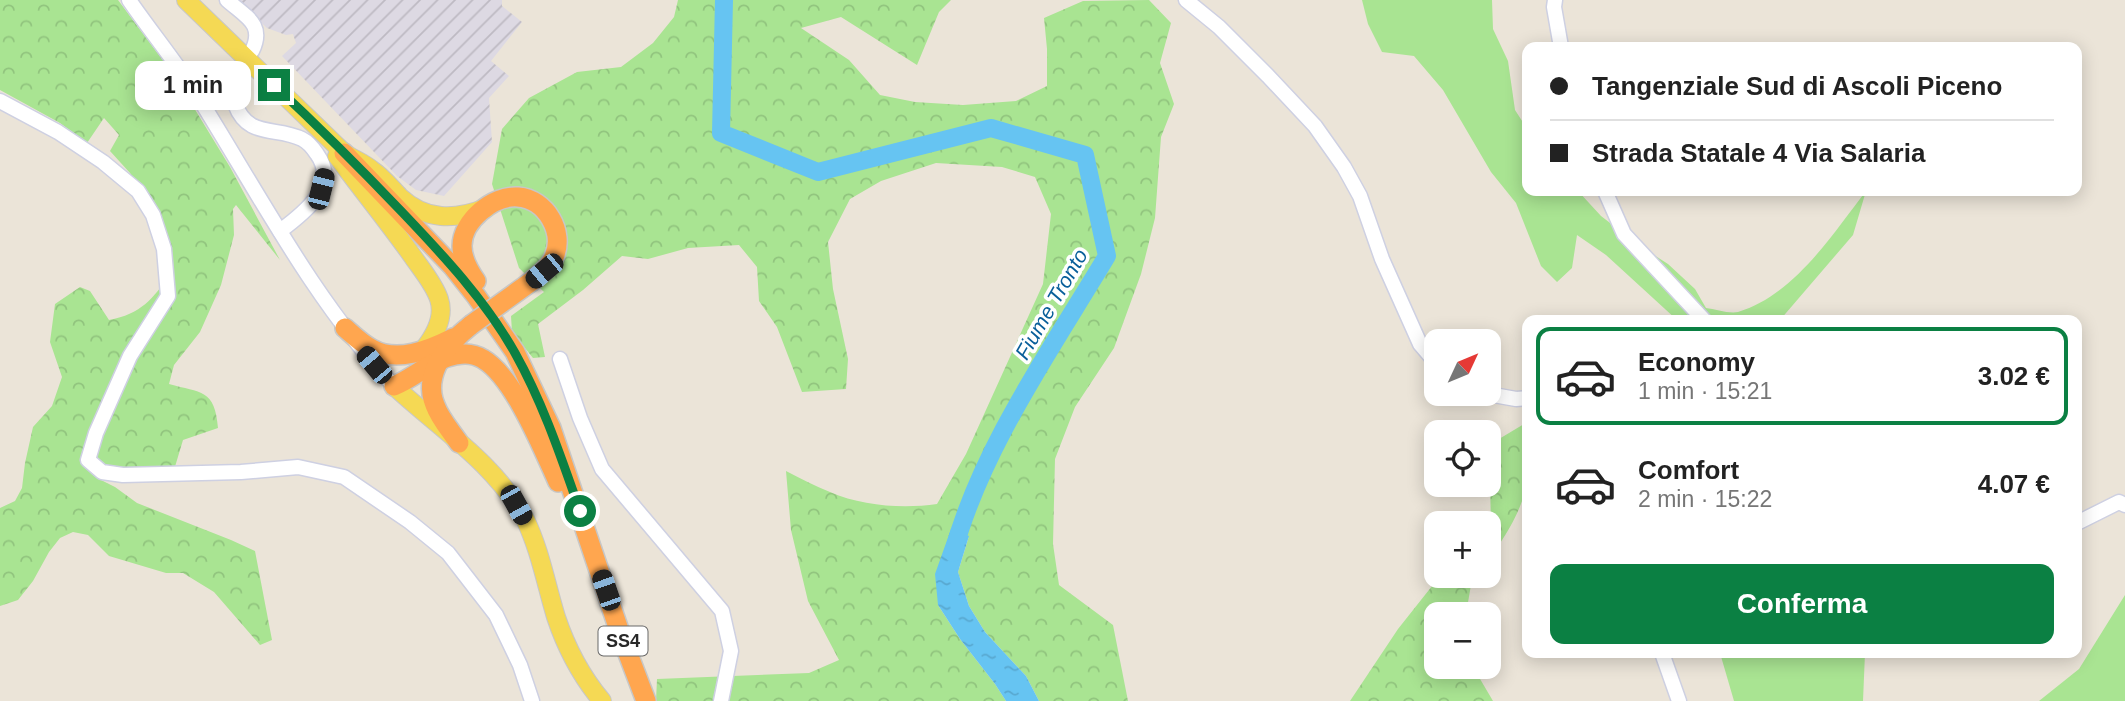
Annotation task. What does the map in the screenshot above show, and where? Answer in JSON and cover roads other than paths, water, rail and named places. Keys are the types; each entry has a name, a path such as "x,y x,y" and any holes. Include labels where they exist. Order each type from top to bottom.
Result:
{"highway":[{"name":"SS4","path":"344,153 453,267 515,352 551,428 644,696"},
{"path":"394,386 408,381 432,354 445,350 464,331 532,281 544,271 555,254 558,242 556,229 549,216 541,206 529,199 516,197 506,198 486,208 466,230 462,246 466,265 498,312 515,352"},
{"path":"345,328 365,345 387,355 470,354 482,358 494,368 534,430 583,548 606,590"},
{"path":"432,354 431,394 435,407 459,443"}],"main road":[{"name":"SS4","path":"186,0 344,153"},
{"path":"313,122 402,242 439,300 440,318 432,354"},
{"path":"344,153 373,170 401,198 426,214 455,217 486,208"},
{"path":"394,386 498,479 526,521 565,641 575,663 602,701"}],"street":[{"path":"129,0 195,92 280,231 345,328 394,386"},
{"path":"227,0 257,31 258,39 252,51"},
{"path":"1186,0 1219,27 1268,76 1315,126 1344,167 1360,196 1381,259 1424,349"},
{"path":"1555,0 1560,42"},
{"path":"235,73 231,86 233,99 238,113 247,123 259,130 302,139 321,160 325,175 321,189 311,206 280,231"},
{"path":"0,101 58,132 103,162 138,191 153,215 164,249 168,296 130,356 96,433 88,460 102,472 123,475 241,472 298,467 344,477 410,522 448,553 496,615 520,666 532,701"},
{"path":"1607,196 1624,234 1699,315"},
{"path":"560,359 580,418 602,469 722,611 730,651 721,701"},
{"path":"1502,396 1522,398"},
{"path":"2082,520 2119,502 2125,505"},
{"path":"1664,658 1679,701"}],"water":[{"path":"951,529 969,536 958,572 969,606 985,632 1026,676 1039,701 1006,701 938,605 935,574"}],"waterway":[{"name":"Fiume Tronto","path":"724,0 721,133 818,172 991,128 1085,155 1107,256 1041,363 1000,438 965,514 953,553"}]}
